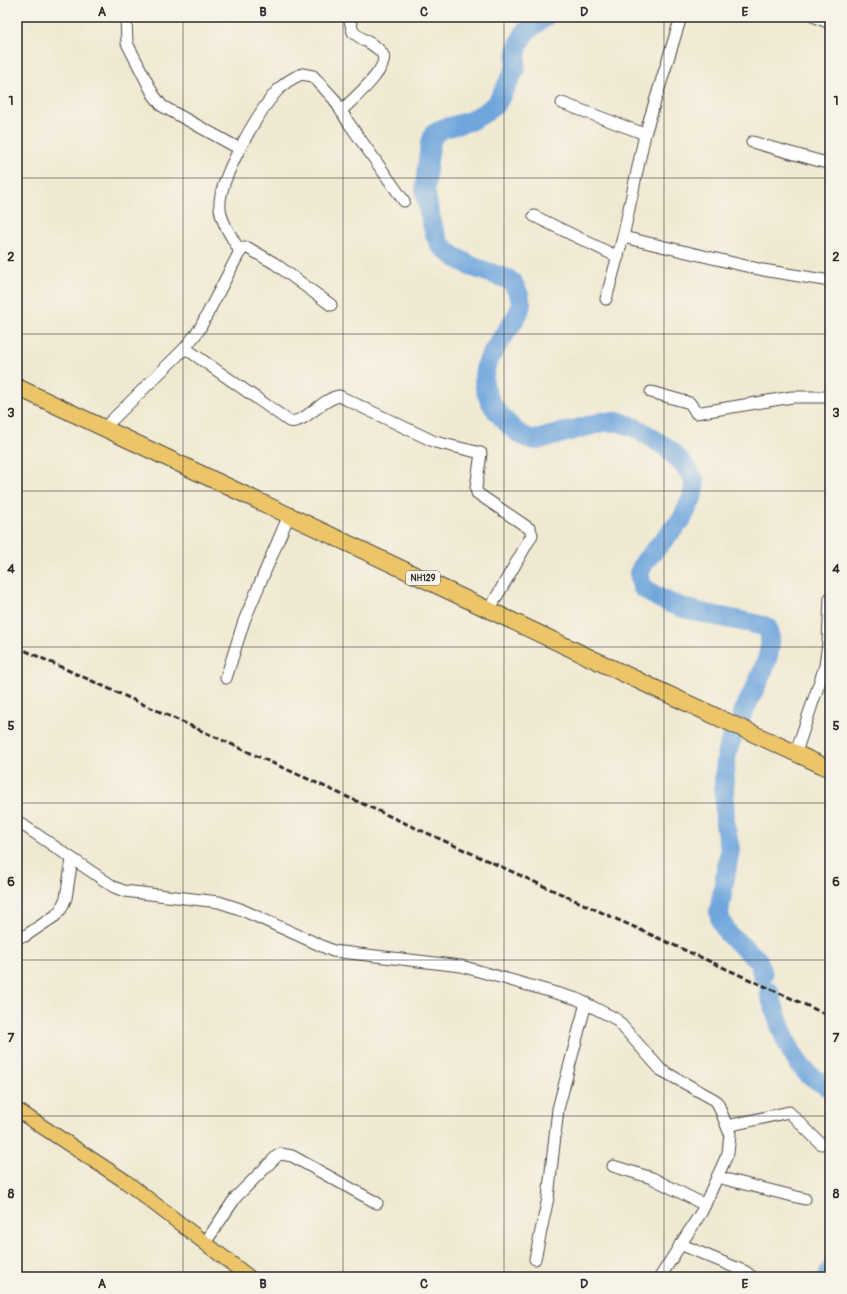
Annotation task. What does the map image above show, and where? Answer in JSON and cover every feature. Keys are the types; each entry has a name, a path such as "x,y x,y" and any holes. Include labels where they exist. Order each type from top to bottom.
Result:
{"highway":[{"name":"NH129","path":"17,387 795,754 830,769"}],"main road":[{"path":"17,1110 126,1181 249,1277"}],"street":[{"path":"126,17 127,43 162,106 240,149"},
{"path":"341,111 381,70 383,60 383,55 377,49 353,32 349,17"},
{"path":"606,299 623,237 645,134 681,17"},
{"path":"815,17 830,23"},
{"path":"240,252 223,219 220,204 233,161 270,100 285,84 302,74 313,76 323,84 404,201"},
{"path":"562,103 645,134"},
{"path":"752,142 830,164"},
{"path":"534,216 618,257"},
{"path":"623,237 763,270 830,281"},
{"path":"104,428 185,348 199,330 240,252 244,248 248,248 274,263 331,305"},
{"path":"185,348 289,421 301,420 324,402 331,398 340,396 435,442 481,453 476,488 477,493 530,529 532,535 489,610"},
{"path":"651,392 690,404 696,413 792,397 830,397"},
{"path":"226,678 244,621 289,515"},
{"path":"795,754 825,666 829,643 830,598"},
{"path":"17,821 114,887 124,891 219,902 240,909 333,951 462,966 586,1003 616,1019 661,1070 715,1100 730,1134 728,1153 704,1205 660,1277"},
{"path":"17,937 25,936 55,916 61,909 66,898 72,859"},
{"path":"535,1258 548,1198 558,1109 586,1003"},
{"path":"727,1126 789,1112 821,1144"},
{"path":"205,1243 241,1192 277,1156 281,1154 292,1156 377,1203"},
{"path":"613,1166 652,1178 704,1205"},
{"path":"717,1177 805,1199"},
{"path":"680,1244 746,1272 752,1277"}],"waterway":[{"path":"545,17 525,32 517,49 515,70 497,103 486,112 470,121 442,129 434,134 430,145 425,190 435,234 440,245 455,257 473,267 508,279 513,283 519,295 521,304 519,312 494,351 484,374 485,387 490,401 501,416 513,428 521,435 536,440 603,422 620,422 638,429 670,450 688,470 695,482 692,498 682,519 645,561 639,573 642,587 656,596 686,609 767,627 770,636 770,647 767,659 763,671 742,715"},
{"path":"733,735 727,751 724,780 725,825 730,849 719,912 721,922 729,935 758,960 763,975"},
{"path":"769,992 779,1024 793,1055 807,1073 830,1088"},
{"path":"827,1277 830,1271"}],"railway":[{"path":"17,647 830,1016"}]}
